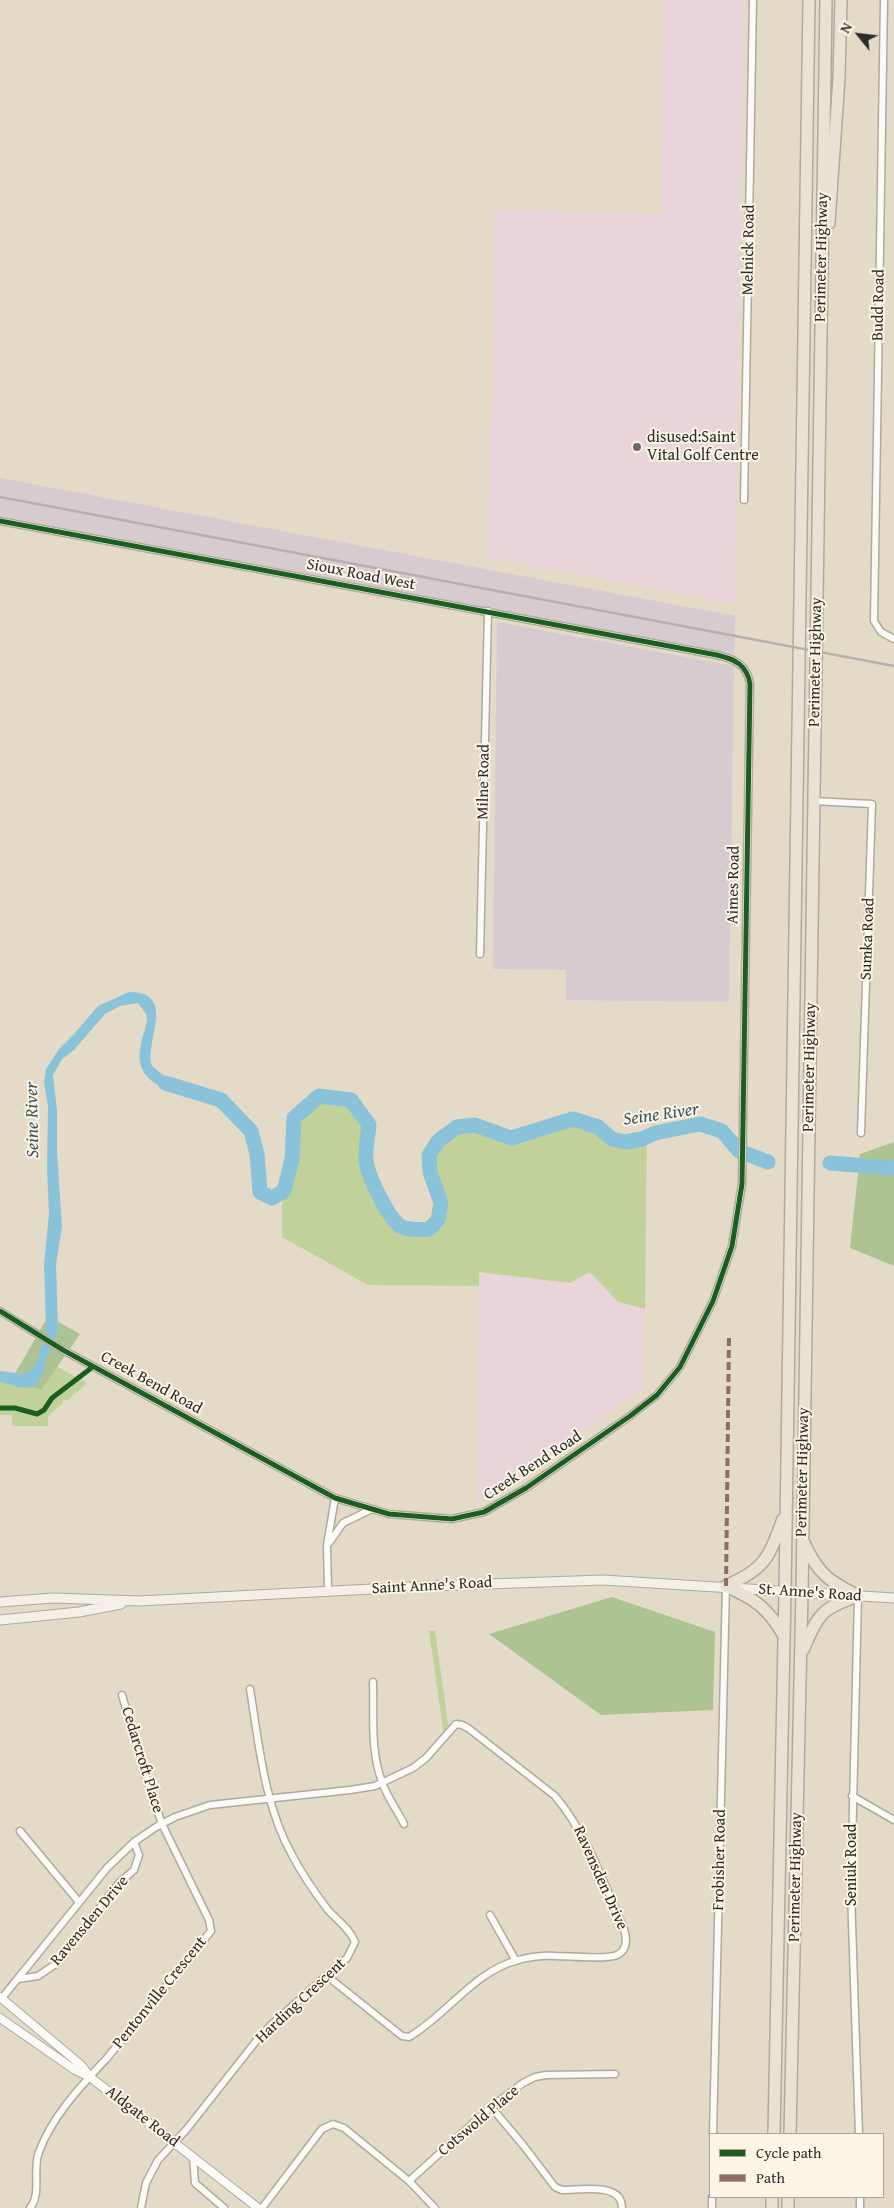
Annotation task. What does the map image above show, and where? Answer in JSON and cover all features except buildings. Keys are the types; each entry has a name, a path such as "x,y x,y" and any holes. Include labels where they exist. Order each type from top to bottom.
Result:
{"highway":[{"name":"Perimeter Highway","path":"774,2133 785,1591 809,0"},
{"name":"Perimeter Highway","path":"790,2133 801,1656 826,0"},
{"path":"822,269 831,203 839,78 841,0"},
{"path":"726,1586 751,1575 761,1566 773,1546 786,1510"},
{"path":"802,1539 820,1572 831,1582 858,1596"},
{"path":"726,1586 748,1596 763,1607 772,1616 784,1637"},
{"path":"801,1656 820,1616 837,1603 858,1596"}],"main road":[{"name":"Saint Anne's Road","path":"0,1602 53,1598 139,1601 596,1580 726,1586"},
{"name":"St. Anne's Road","path":"726,1586 894,1598"},
{"name":"Saint Anne's Road","path":"0,1620 92,1610 139,1601"}],"street":[{"name":"Melnick Road","path":"744,500 753,0"},
{"name":"Budd Road","path":"884,0 874,621 882,632 894,638"},
{"name":"Sioux Road West","path":"0,521 717,655"},
{"name":"Milne Road","path":"480,954 488,611"},
{"name":"Aimes Road","path":"717,655 741,664 749,675 750,684 743,1135"},
{"name":"Sumka Road","path":"813,802 872,804 861,1133"},
{"name":"Creek Bend Road","path":"0,1310 63,1350 335,1498 389,1514 452,1519 484,1512 526,1488 630,1416 657,1395 680,1367 713,1301 732,1246 742,1184 743,1135"},
{"path":"328,1591 327,1545 335,1498"},
{"path":"327,1545 343,1523 372,1509"},
{"name":"Frobisher Road","path":"713,2133 726,1586"},
{"name":"Seniuk Road","path":"858,1596 851,1892 859,2133"},
{"path":"373,1682 373,1731 382,1783 404,1824"},
{"path":"250,1689 265,1780 270,1798"},
{"name":"Cedarcroft Place","path":"122,1695 162,1824"},
{"name":"Ravensden Drive","path":"1,1999 107,1868 134,1842 162,1824 210,1805 350,1790 382,1783 413,1768 426,1758 456,1724 462,1725 555,1796 578,1826 624,1929 627,1940 624,1949 617,1955 608,1957 553,1955 516,1961 486,1975 466,1989 409,2037 402,2036 326,1976"},
{"path":"852,1796 894,1820"},
{"name":"Harding Crescent","path":"141,2208 143,2192 150,2173 158,2160 186,2130 271,2025 347,1958 355,1942 353,1936 320,1899 292,1854 279,1826 270,1798"},
{"name":"Pentonville Crescent","path":"90,2077 211,1931 209,1920 162,1824"},
{"path":"20,1832 79,1902"},
{"name":"Ravensden Drive","path":"18,1979 38,1976 57,1963 115,1889 134,1870 139,1855 134,1842"},
{"path":"490,1915 516,1961"},
{"name":"Aldgate Road","path":"1,1999 81,2065 90,2077"},
{"name":"Aldgate Road","path":"0,2018 75,2070 90,2077 260,2208"},
{"name":"Cotswold Place","path":"409,2181 491,2108 523,2083 535,2077 563,2073 615,2074"},
{"path":"30,2208 34,2202 36,2159 39,2151 60,2114 90,2077"},
{"path":"491,2108 523,2145 554,2187 562,2190 610,2190 622,2200 622,2208"},
{"path":"260,2208 322,2129 333,2124 344,2128 409,2181 435,2208"},
{"name":"Aldgate Road","path":"193,2157 195,2183 224,2208"}],"shaded area":[{"path":"664,0 744,0 735,604 489,557 494,211 661,213"},
{"path":"0,478 735,616 734,654 0,516"},
{"path":"497,622 734,666 729,1002 566,1000 566,970 493,969"},
{"path":"479,1272 570,1283 590,1272 618,1302 645,1309 644,1388 476,1502"}],"green space":[{"path":"342,1094 357,1103 363,1111 366,1122 365,1151 367,1161 388,1208 400,1223 407,1228 416,1230 426,1229 437,1223 439,1200 428,1161 431,1150 445,1135 466,1124 482,1126 498,1133 519,1135 560,1122 574,1121 585,1124 612,1145 621,1148 647,1140 645,1309 618,1302 590,1272 570,1283 479,1272 479,1286 368,1285 282,1237 283,1195 291,1169 289,1139 291,1125 300,1111 308,1106"},
{"path":"894,1142 894,1266 850,1248 860,1154"},
{"path":"48,1316 80,1334 41,1390 12,1379"},
{"path":"45,1360 87,1383 68,1400 63,1400 62,1404 48,1416 48,1426 12,1426 12,1415 0,1415 0,1382 23,1387 37,1384"},
{"path":"612,1597 715,1632 713,1710 601,1715 489,1634"},
{"path":"429,1631 435,1631 449,1730 444,1736"}],"water":[{"path":"129,992 144,994 152,1000 156,1009 156,1020 152,1044 152,1066 166,1077 184,1082 184,1093 154,1083 143,1070 140,1062 140,1051 147,1020 146,1014 138,1003 120,1006 105,1014 74,1050 62,1059 53,1075 57,1110 57,1152 62,1227 56,1264 58,1332 45,1360 44,1371 37,1384 30,1388 0,1382 0,1371 24,1374 35,1366 46,1330 44,1264 49,1214 47,1170 48,1106 44,1083 46,1069 59,1049 98,1006"}],"waterway":[{"name":"Seine River","path":"165,1083 221,1100 251,1131 257,1154 260,1192 272,1198 284,1191 292,1159 294,1118 319,1096 351,1100 369,1125 366,1160 374,1186 385,1207 397,1223 402,1227 419,1230 429,1229 438,1220 441,1203 430,1172 429,1155 438,1141 457,1127 475,1125 511,1138 573,1119 598,1127 612,1139 625,1142 642,1139 655,1133 700,1124 722,1131 739,1151 768,1162"},
{"name":"Seine River","path":"830,1163 894,1168"}],"railway":[{"path":"0,497 894,666"}],"marked path":[{"path":"726,1586 729,1334"}],"cycle path":[{"path":"0,521 717,655 739,664 746,672 750,684 742,1184 732,1246 713,1301 680,1367 657,1395 526,1488 484,1512 452,1519 389,1514 335,1498 63,1350 0,1311"},
{"path":"0,1408 15,1408 37,1414 44,1410 52,1398 92,1366"}],"place":[{"name":"disused:Saint Vital Golf Centre","path":"637,447"}]}
